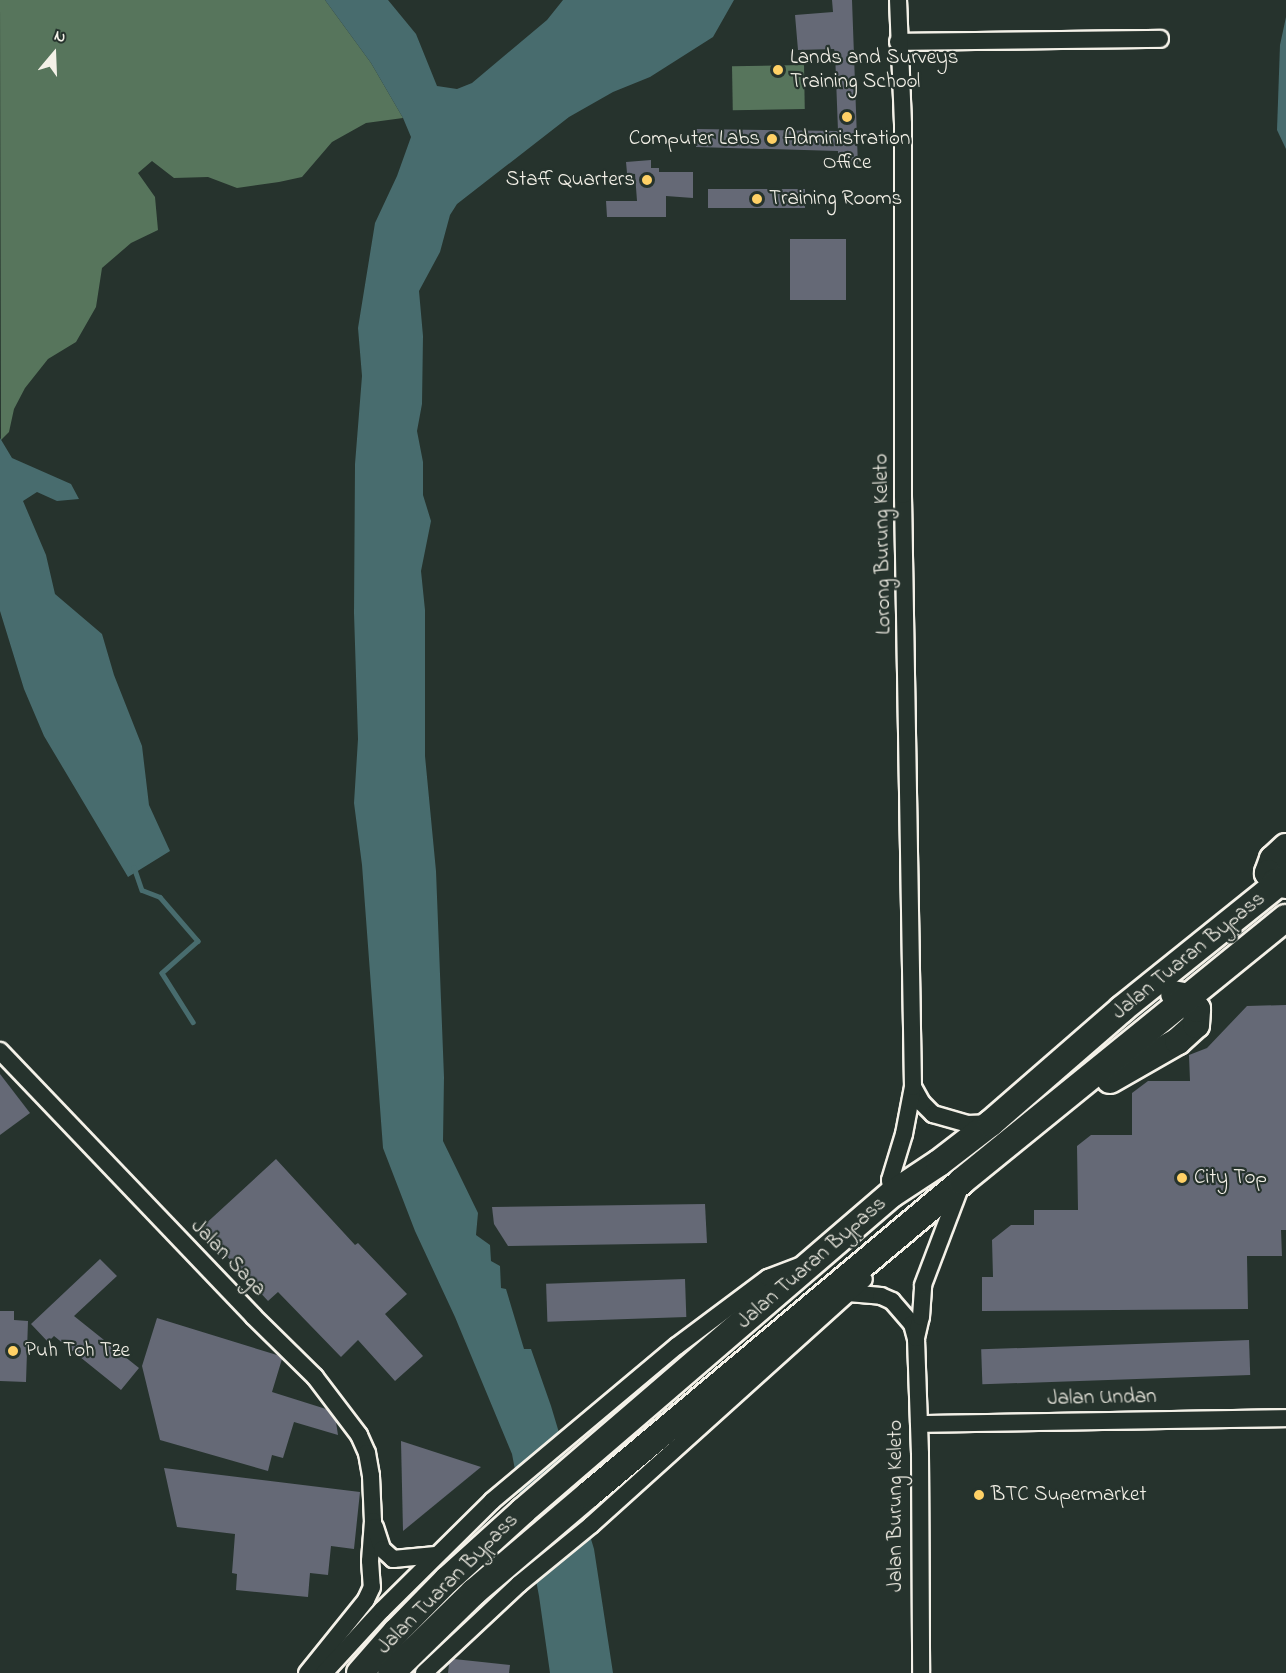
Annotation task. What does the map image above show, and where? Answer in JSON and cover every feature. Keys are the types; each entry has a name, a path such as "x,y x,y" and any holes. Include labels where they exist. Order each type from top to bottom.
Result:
{"highway":[{"path":"1283,882 1268,873 1273,859 1286,847"},
{"name":"Jalan Tuaran Bypass","path":"360,1673 447,1580 523,1511 892,1194 939,1163 991,1123 1122,1009 1283,882"},
{"name":"Jalan Tuaran Bypass","path":"391,1673 474,1592 588,1495 962,1181 1286,918"},
{"path":"991,1123 1019,1110 1152,1003 1180,993 1189,997"}],"street":[{"name":"Lorong Burung Keleto","path":"892,1194 890,1180 904,1134 913,1088 903,495 903,124 898,0"},
{"path":"898,42 1160,39"},
{"name":"Jalan Saga","path":"0,1051 245,1308 315,1377 359,1435 368,1453 373,1521 370,1561 372,1587 366,1600 306,1673"},
{"path":"913,1088 922,1103 933,1114 967,1124 991,1123"},
{"path":"424,1673 519,1584 591,1525 909,1239 962,1181"},
{"name":"Jalan Burung Keleto","path":"916,1338 921,1317 923,1285 962,1181"},
{"path":"324,1673 436,1555 514,1483 581,1426 677,1346 768,1278 817,1259"},
{"name":"Jalan Burung Keleto","path":"848,1293 881,1296 892,1301 912,1324 916,1338 921,1673"},
{"name":"Jalan Undan","path":"919,1424 1286,1418"},
{"name":"Jalan Saga","path":"373,1521 382,1549 393,1558 436,1555"}],"green space":[{"path":"0,0 325,0 371,63 403,118 366,123 332,142 302,177 279,182 237,188 208,177 174,178 152,161 138,173 155,197 158,230 131,243 102,268 96,307 76,342 48,359 25,388 14,409 9,432 1,440"},
{"path":"804,65 805,109 733,110 732,66"}],"water":[{"path":"325,0 388,0 416,34 437,86 457,89 472,83 547,20 563,0 734,0 713,37 650,77 613,92 569,117 457,204 450,215 440,252 419,291 423,336 422,404 417,431 423,462 423,495 431,521 421,571 425,610 425,756 436,871 444,1077 443,1141 478,1213 476,1235 490,1245 491,1261 500,1266 501,1288 506,1289 524,1349 531,1349 551,1406 594,1549 613,1673 550,1673 539,1596 512,1454 455,1317 415,1231 383,1148 362,865 354,803 358,739 354,613 355,464 362,376 358,328 375,223 397,176 411,137 403,118 371,63"},
{"path":"1286,17 1286,149 1277,130 1280,45"},
{"path":"0,438 12,458 71,484 79,499 57,501 37,492 23,501 46,555 55,594 102,634 114,675 142,746 149,805 170,851 128,877 44,736 24,689 0,611"}],"building":[{"path":"832,0 852,0 858,166 839,167 838,151 696,147 696,129 838,131 834,49 798,50 795,15 833,12"},
{"path":"651,160 651,168 659,168 659,172 693,172 693,198 666,196 666,217 607,217 606,201 637,201 635,174 627,173 626,162"},
{"name":"Training Rooms","path":"708,189 805,189 805,208 708,208"},
{"path":"790,239 846,239 846,300 790,300"},
{"path":"1286,1005 1286,1230 1281,1230 1282,1256 1247,1256 1248,1309 982,1311 982,1277 993,1277 992,1240 1011,1225 1034,1225 1034,1210 1078,1210 1077,1146 1091,1135 1132,1135 1132,1093 1148,1081 1190,1081 1189,1055 1207,1048 1247,1006"},
{"path":"0,1074 30,1113 0,1135"},
{"path":"276,1159 355,1245 358,1243 407,1294 385,1314 423,1356 395,1381 358,1340 341,1357 278,1292 268,1301 201,1228"},
{"path":"705,1204 707,1243 508,1246 494,1224 492,1207"},
{"path":"100,1259 117,1276 74,1316 139,1368 121,1390 54,1336 48,1342 31,1324"},
{"path":"685,1279 686,1317 547,1322 546,1284"},
{"name":"Puh Toh Tze","path":"0,1311 14,1311 14,1320 28,1321 26,1382 0,1381"},
{"path":"157,1318 277,1355 282,1359 272,1392 326,1409 336,1422 338,1435 294,1422 283,1458 272,1455 268,1471 160,1440 142,1366"},
{"path":"1249,1340 1250,1375 982,1384 981,1349"},
{"path":"401,1441 481,1467 403,1531"},
{"path":"164,1468 360,1492 354,1549 331,1546 328,1575 310,1573 308,1597 236,1590 237,1574 232,1573 235,1534 177,1527"},
{"path":"454,1659 510,1665 509,1673 448,1673 449,1664"}],"waterway":[{"path":"134,867 142,890 160,897 198,941 162,973 193,1022"}],"place":[{"name":"Lands and Surveys Training School","path":"778,70"},
{"name":"Administration Office","path":"847,117"},
{"name":"Computer Labs","path":"772,139"},
{"name":"Staff Quarters","path":"647,180"},
{"name":"Training Rooms","path":"757,199"},
{"name":"City Top","path":"1182,1178"},
{"name":"Puh Toh Tze","path":"13,1351"},
{"name":"BTC Supermarket","path":"979,1495"}]}
